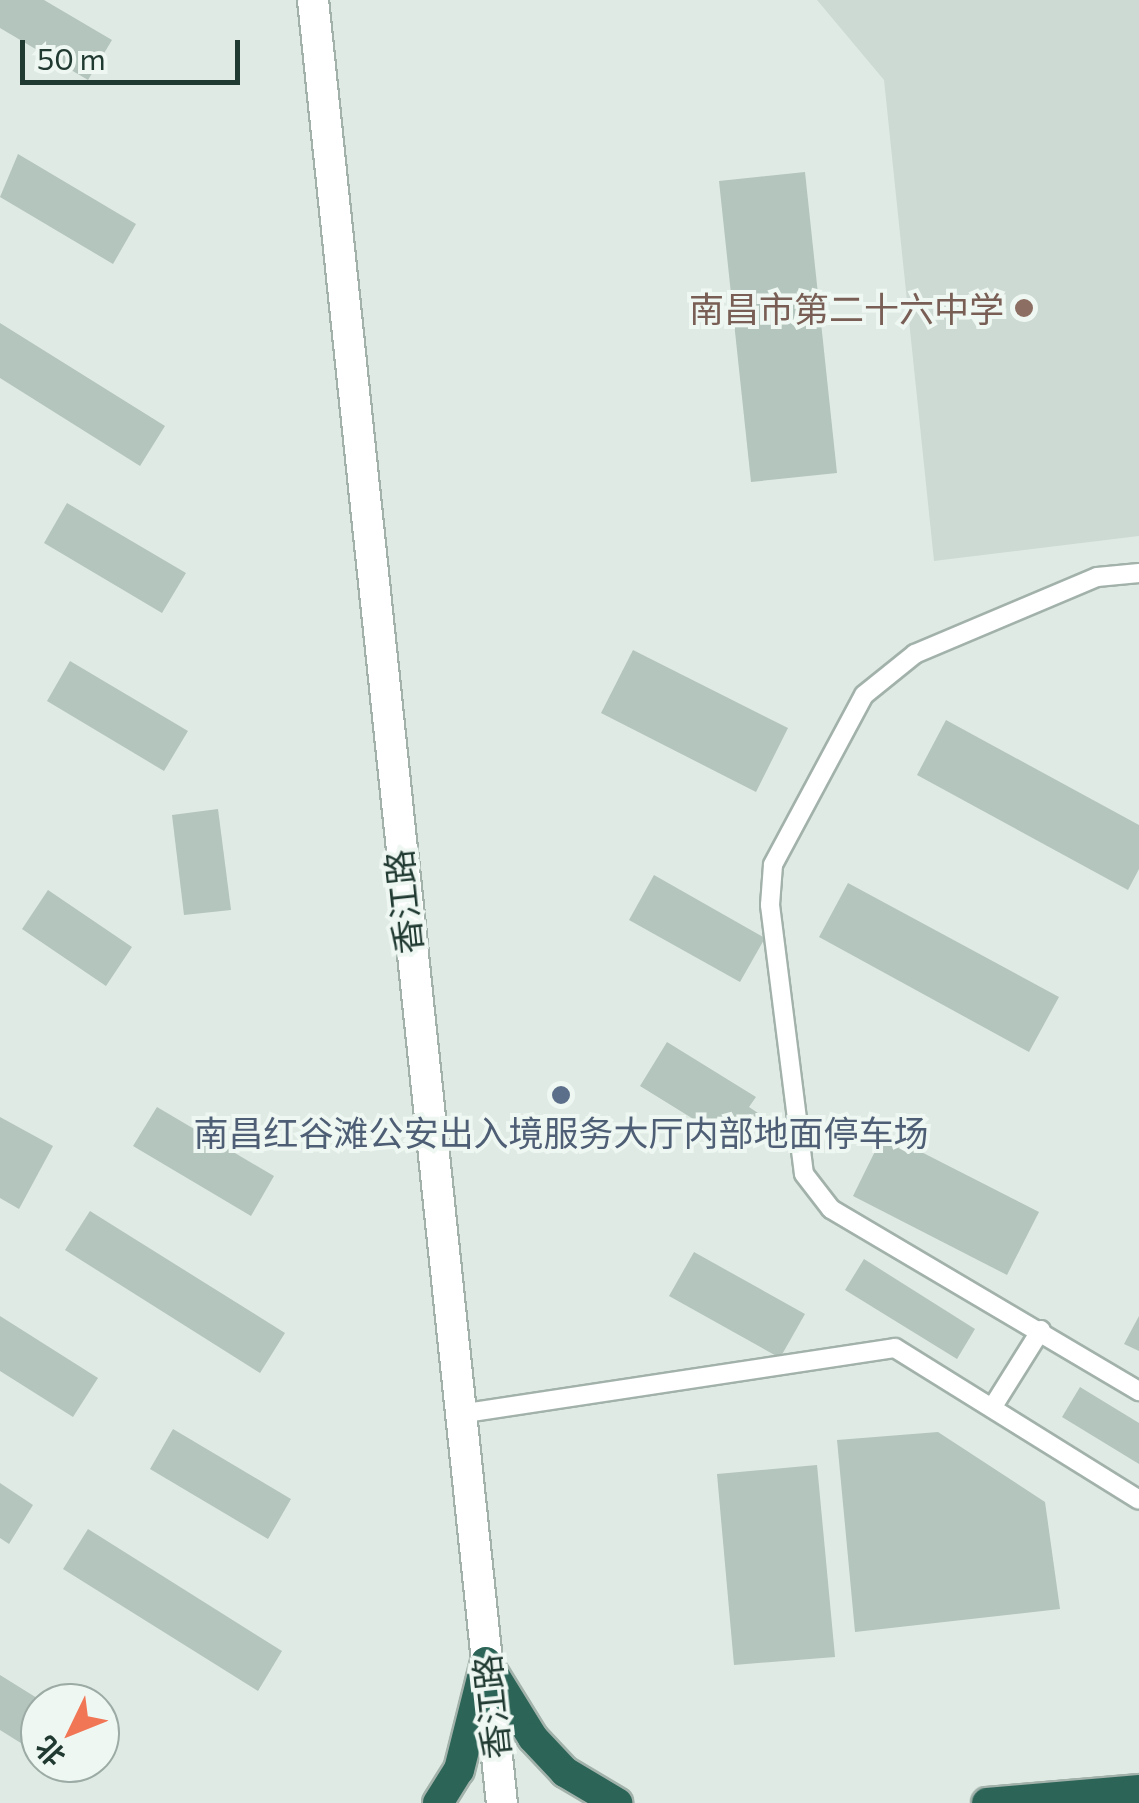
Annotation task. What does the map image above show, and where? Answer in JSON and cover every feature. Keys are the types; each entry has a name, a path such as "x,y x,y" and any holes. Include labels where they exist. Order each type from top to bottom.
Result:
{"highway":[{"path":"438,1803 459,1770 486,1662"},
{"path":"486,1662 507,1703 554,1761 617,1803"},
{"path":"986,1803 1139,1790"}],"main road":[{"name":"香江路","path":"313,0 502,1803"}],"lane":[{"path":"1139,573 1096,577 915,654 864,695 773,865 770,906 804,1174 831,1209 1042,1330 1139,1391"},
{"path":"992,1408 1042,1330"},
{"path":"459,1414 895,1348 1139,1500"}],"shaded area":[{"name":"南昌市第二十六中学","path":"817,0 1139,0 1139,536 934,561 884,80"}],"building":[{"path":"0,0 44,0 112,40 88,80 0,28"},
{"path":"18,154 136,224 113,264 0,197"},
{"path":"805,172 837,473 751,482 719,181"},
{"path":"0,323 165,426 140,466 0,378"},
{"path":"67,503 186,573 162,613 44,543"},
{"path":"633,650 788,728 756,792 601,713"},
{"path":"70,661 188,731 164,771 47,701"},
{"path":"946,720 1139,825 1139,869 1128,890 917,775"},
{"path":"218,809 231,910 184,915 172,815"},
{"path":"654,875 765,938 740,982 629,920"},
{"path":"848,883 1059,997 1029,1052 819,937"},
{"path":"48,890 132,947 106,986 22,929"},
{"path":"667,1042 756,1097 749,1107 761,1115 737,1146 640,1086"},
{"path":"157,1107 274,1176 251,1216 133,1146"},
{"path":"0,1117 53,1146 19,1209 0,1198"},
{"path":"884,1133 1039,1212 1007,1275 853,1196"},
{"path":"90,1211 285,1333 260,1373 65,1250"},
{"path":"694,1252 805,1314 780,1358 669,1296"},
{"path":"864,1259 975,1329 957,1359 845,1290"},
{"path":"0,1316 98,1378 73,1417 0,1371"},
{"path":"1139,1316 1139,1351 1124,1344"},
{"path":"1080,1387 1139,1423 1139,1464 1062,1417"},
{"path":"173,1429 291,1499 268,1539 150,1469"},
{"path":"938,1432 1045,1502 1060,1609 855,1632 837,1440"},
{"path":"817,1465 835,1657 734,1665 717,1474"},
{"path":"0,1483 33,1505 9,1544 0,1538"},
{"path":"88,1529 282,1651 258,1691 63,1569"},
{"path":"0,1675 20,1687 20,1742 0,1730"}],"place":[{"name":"南昌市第二十六中学","path":"1024,308"},
{"name":"南昌红谷滩公安出入境服务大厅内部地面停车场","path":"561,1095"}]}
